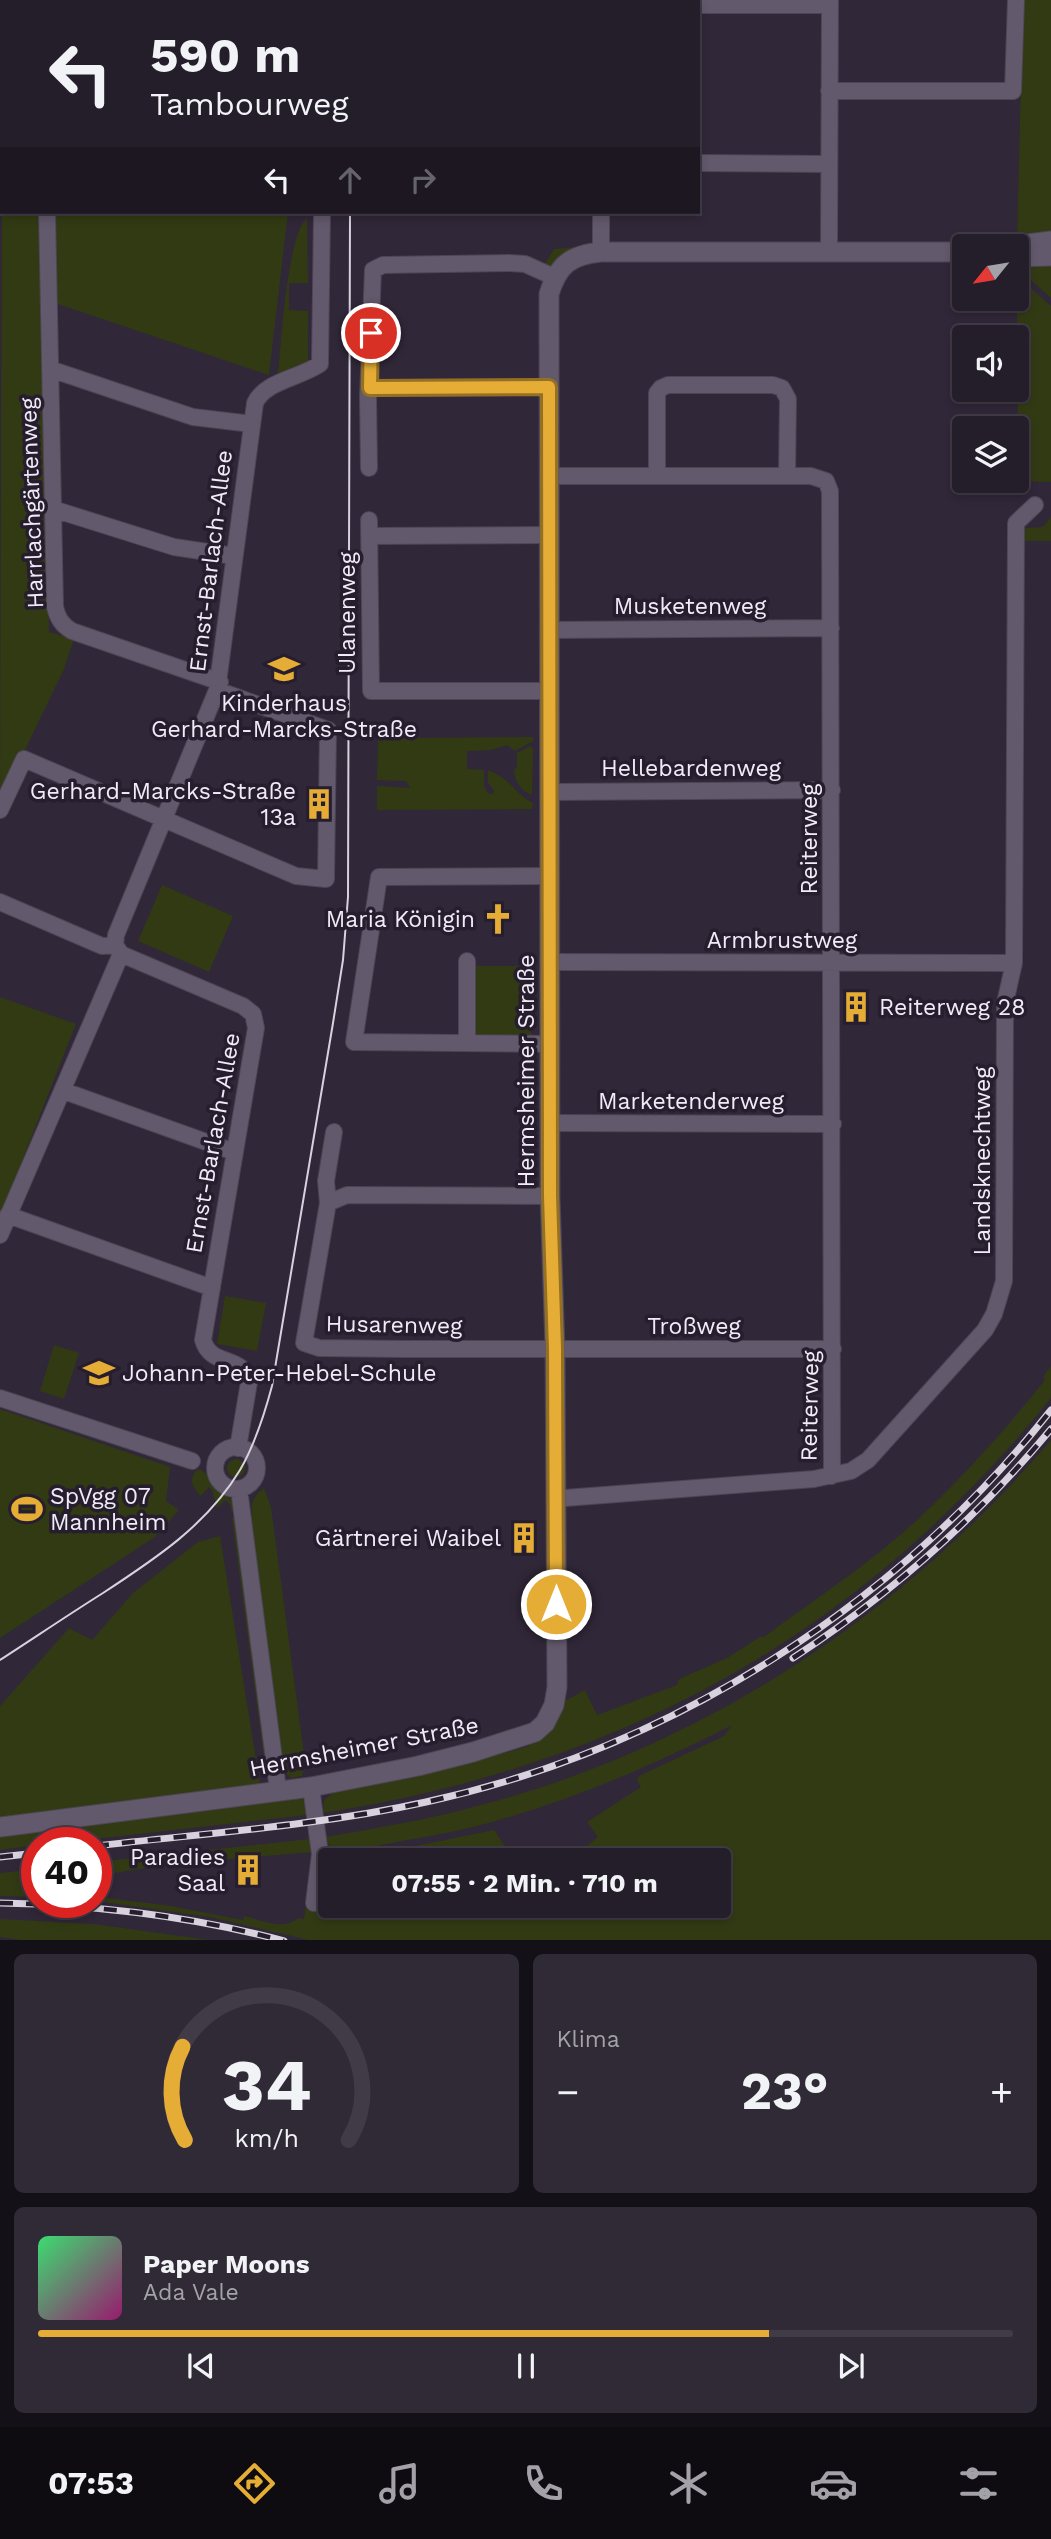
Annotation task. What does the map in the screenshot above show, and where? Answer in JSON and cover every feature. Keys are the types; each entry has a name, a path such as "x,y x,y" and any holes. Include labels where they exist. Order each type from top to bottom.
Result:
{"street":[{"path":"829,91 1013,91 1016,0"},
{"path":"700,5 830,2 829,253"},
{"path":"700,163 829,164"},
{"name":"Harrlachgärtenweg","path":"47,214 55,607 63,625 72,631 328,730 326,879 296,876 165,818"},
{"name":"Ernst-Barlach-Allee","path":"238,1448 249,1382 247,1373 240,1365 212,1355 203,1340 256,1028 253,1014 243,1006 118,950 116,935 219,686 255,403 264,390 320,364 321,214"},
{"path":"601,214 601,252"},
{"path":"1029,244 1051,241"},
{"path":"369,468 371,278 373,270 383,265 525,264 554,276 572,260 588,253 601,252 952,252"},
{"path":"1029,257 1051,256"},
{"name":"Hermsheimer Straße","path":"0,1827 311,1787 418,1766 524,1737 545,1723 554,1705 557,1687 555,1349 550,1196 549,294 554,276"},
{"path":"50,369 193,417 252,424"},
{"path":"657,476 659,389 668,385 773,385 784,390 788,399 787,476"},
{"path":"370,388 549,387"},
{"name":"Reiterweg","path":"549,476 818,477 825,481 830,491 832,1476"},
{"name":"Landsknechtweg","path":"556,1495 565,1498 832,1476 851,1471 868,1460 974,1344 994,1314 1004,1281 1005,1003 1014,963 1016,523 1035,505"},
{"path":"52,509 174,547 234,556"},
{"name":"Ulanenweg","path":"549,535 369,528 371,691 550,691"},
{"name":"Musketenweg","path":"549,629 831,628"},
{"path":"0,810 24,759 165,818"},
{"name":"Hellebardenweg","path":"550,792 832,790"},
{"path":"550,876 377,873 354,1042 551,1044"},
{"path":"0,902 102,946 118,950 64,1090 0,1235"},
{"path":"467,961 467,1043"},
{"name":"Armbrustweg","path":"550,962 1014,963"},
{"path":"64,1090 234,1152"},
{"name":"Marketenderweg","path":"550,1123 833,1124"},
{"path":"334,1132 326,1181 328,1203 347,1195 550,1196"},
{"name":"Husarenweg","path":"328,1203 304,1343 319,1348 555,1349"},
{"path":"8,1215 212,1288"},
{"name":"Troßweg","path":"555,1349 833,1349"},
{"path":"0,1398 192,1461"},
{"path":"238,1448 249,1452 257,1466 253,1482 239,1489 228,1488 221,1483 216,1471 218,1458 223,1452 238,1448"},
{"path":"239,1489 278,1790"},
{"path":"311,1787 320,1854 314,1903"}],"green space":[{"path":"1023,0 1051,0 1051,236 1029,240 1029,234 1017,234"},
{"path":"2,214 288,214 269,375 46,300 49,632 74,639 64,669 0,802"},
{"path":"307,218 308,283 289,283 289,310 308,311 308,362 278,375 290,267 294,246"},
{"path":"554,249 580,249 560,258 551,266 545,264"},
{"path":"1029,265 1051,266 1051,298 1029,279"},
{"path":"1029,287 1051,306 1051,482 1029,481 1029,416 1018,416 1018,402 1029,402 1029,325 1017,325 1017,312 1029,312"},
{"path":"1051,517 1051,541 1020,541 1026,528 1043,527"},
{"path":"533,737 533,741 515,751 507,745 491,750 467,751 467,769 484,770 484,786 488,793 493,794 494,791 488,783 488,770 502,777 533,803 532,809 377,810 377,786 410,788 406,781 377,780 378,738"},
{"path":"530,746 533,748 532,795 519,785 514,769 517,768 517,753"},
{"path":"162,885 233,916 209,972 138,941"},
{"path":"476,966 532,966 531,1040 474,1040"},
{"path":"0,997 76,1024 0,1217"},
{"path":"225,1296 266,1303 257,1351 217,1344"},
{"path":"54,1345 79,1353 64,1399 40,1391"},
{"path":"1051,1366 1051,1397 974,1486 896,1559 813,1623 725,1678 632,1724 534,1762 431,1792 323,1813 324,1800 333,1793 420,1776 526,1747 540,1740 565,1701 585,1690 597,1715 677,1685 679,1679 727,1658 764,1637 862,1565 918,1519 1000,1434 1045,1380 1043,1377"},
{"path":"0,1409 170,1467 166,1501 179,1510 155,1537 0,1638"},
{"path":"1051,1440 1051,1940 309,1940 210,1917 112,1903 112,1899 171,1906 243,1920 244,1916 279,1924 286,1924 298,1918 304,1919 306,1904 318,1905 318,1918 731,1918 731,1848 584,1848 598,1837 587,1822 641,1787 637,1780 639,1776 724,1736 732,1725 602,1785 499,1820 448,1833 362,1848 333,1848 329,1846 326,1837 481,1805 563,1780 643,1748 720,1710 794,1666 864,1617 931,1562 993,1503"},
{"path":"236,1459 242,1462 245,1468 242,1474 236,1477 230,1474 227,1468 230,1462"},
{"path":"198,1469 206,1474 236,1510 231,1511 230,1504 225,1500 217,1508 209,1487 201,1496 198,1493 192,1479"},
{"path":"264,1488 271,1507 305,1762 302,1776 291,1778 281,1768 247,1516 252,1515 254,1500"},
{"path":"237,1517 270,1765 265,1766 232,1518"},
{"path":"220,1536 260,1784 0,1818 0,1706 69,1628 92,1640 133,1593 198,1542"},
{"path":"298,1796 305,1801 307,1815 112,1837 112,1827 55,1827"},
{"path":"494,1830 506,1848 406,1848"},
{"path":"21,1831 21,1847 0,1850 0,1834"},
{"path":"310,1839 312,1852 195,1862 194,1855 178,1857 178,1863 112,1873 112,1860"},
{"path":"21,1871 21,1897 0,1896 0,1873"},
{"path":"0,1919 93,1924 209,1940 21,1940 0,1937"}],"tram line":[{"path":"0,1660 142,1567 179,1539 212,1508 227,1490 250,1450 272,1386 343,960 348,897 350,214"}],"railway":[{"path":"112,1844 303,1823 426,1802 517,1778 605,1746 690,1706 772,1660 849,1606 922,1546 990,1481 1051,1410"},
{"path":"793,1658 864,1608 931,1553 993,1493 1051,1429"},
{"path":"0,1857 21,1855"},
{"path":"0,1903 143,1913 280,1940"}],"place":[{"name":"Kinderhaus Gerhard-Marcks-Straße","path":"284,669"},
{"name":"Gerhard-Marcks-Straße 13a","path":"319,804"},
{"name":"Maria Königin","path":"498,919"},
{"name":"Reiterweg 28","path":"856,1007"},
{"name":"Johann-Peter-Hebel-Schule","path":"99,1373"},
{"name":"SpVgg 07 Mannheim","path":"27,1509"},
{"name":"Gärtnerei Waibel","path":"524,1538"},
{"name":"Paradies Saal","path":"248,1870"}],"route":[{"path":"371,333 370,388 549,387 550,1196 555,1349 556,1604"}]}
